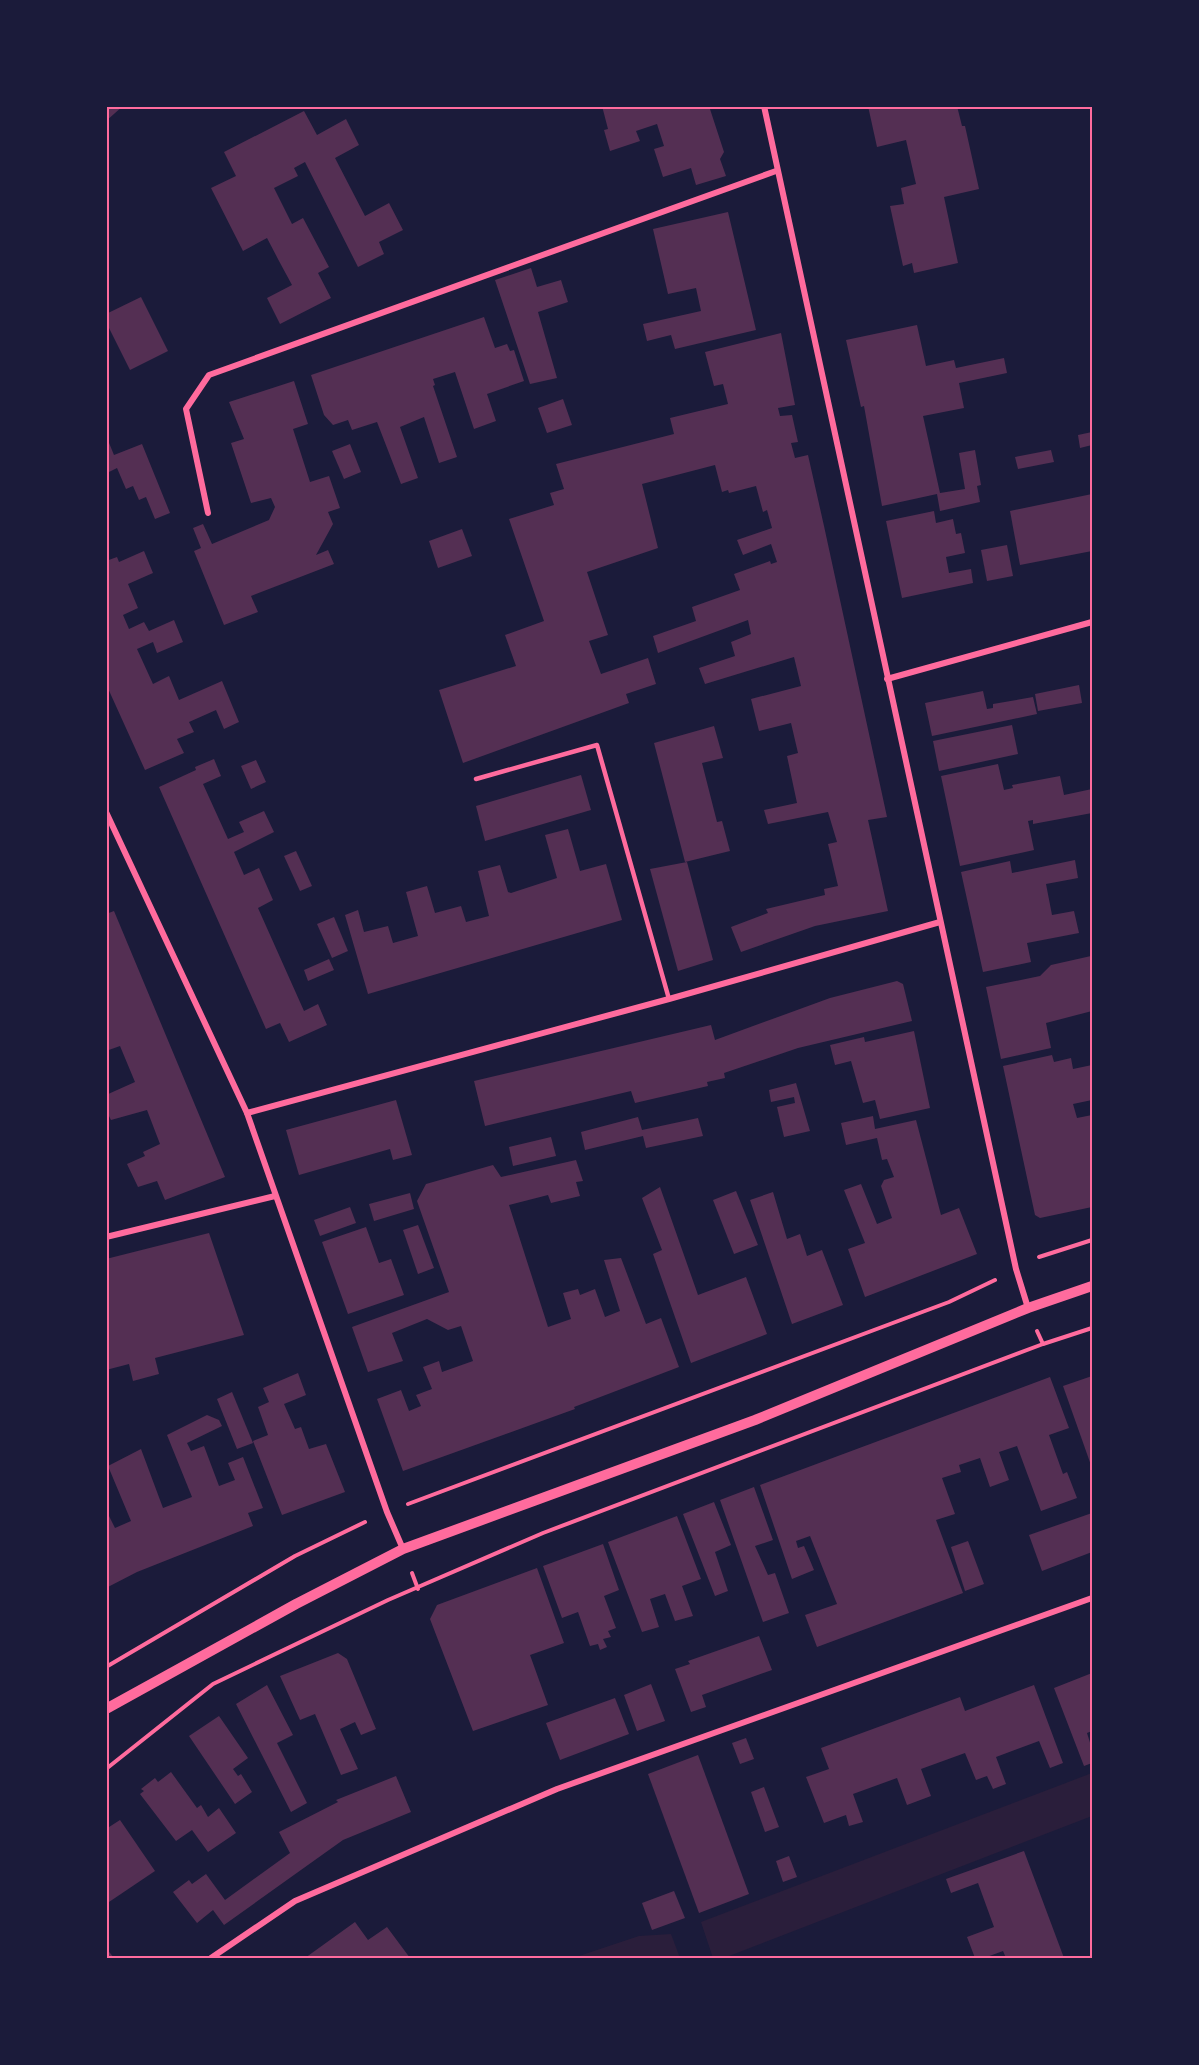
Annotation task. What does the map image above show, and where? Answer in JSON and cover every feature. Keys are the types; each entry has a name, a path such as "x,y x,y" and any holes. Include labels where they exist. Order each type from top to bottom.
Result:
{"street":[{"path":"764,106 776,171 1016,1269 1028,1308"},
{"path":"208,513 186,409 209,375 776,171"},
{"path":"887,679 1092,622"},
{"path":"106,812 247,1113 387,1512 403,1549"},
{"path":"247,1113 669,999 940,922"},
{"path":"106,1237 275,1196"},
{"path":"106,1709 244,1632 403,1549 755,1419 1028,1308 1092,1286"},
{"path":"211,1959 295,1901 557,1789 1092,1598"}],"lane":[{"path":"476,779 597,746 669,999"}],"path":[{"path":"106,1667 295,1556 387,1512 949,1302 1045,1254 1092,1240"},
{"path":"106,1769 213,1684 388,1600 543,1533 1092,1328"}],"shaded area":[{"path":"1092,1773 1092,1816 724,1958 713,1958 701,1922"},
{"path":"671,1934 680,1958 573,1958 639,1936"}],"building":[{"path":"106,106 123,106 106,121"},
{"path":"602,106 709,106 724,152 720,159 726,176 696,185 691,168 663,177 654,149 664,146 657,124 636,131 640,141 610,151 604,130 608,129"},
{"path":"868,106 957,106 962,126 965,126 979,189 944,197 958,263 914,273 912,263 903,266 890,206 904,204 901,188 916,184 906,140 877,147"},
{"path":"304,111 317,135 346,119 359,145 335,158 365,216 389,203 403,230 379,242 384,254 358,267 305,162 294,168 298,176 274,188 292,224 303,218 329,267 318,273 331,298 280,324 267,298 292,285 267,238 243,251 211,188 236,176 224,152"},
{"path":"728,212 756,330 675,349 671,335 647,341 643,324 701,311 696,288 668,294 653,229"},
{"path":"531,268 537,287 561,280 568,302 538,312 557,378 530,384 495,280"},
{"path":"141,297 168,351 130,370 106,322 106,314"},
{"path":"484,317 495,348 507,344 510,351 514,350 524,381 487,394 496,421 474,429 455,372 433,379 435,385 433,386 457,457 439,463 424,417 400,427 418,478 401,484 377,422 352,430 348,420 333,425 324,415 311,375"},
{"path":"917,325 926,366 954,360 956,368 1004,358 1007,373 959,383 964,408 923,416 940,493 965,489 959,453 975,450 981,485 977,486 980,502 940,511 937,494 882,506 864,406 861,407 846,340"},
{"path":"781,333 795,405 778,408 780,416 792,415 798,442 791,443 795,458 808,455 824,526 887,817 868,820 888,911 815,926 741,952 731,927 768,913 766,909 825,895 824,889 838,886 828,844 837,842 828,812 768,824 764,810 797,803 787,756 798,753 791,723 759,731 751,699 801,686 794,657 705,684 699,668 735,656 731,642 751,634 748,620 658,653 653,636 696,621 692,607 740,590 734,574 770,561 771,564 777,562 771,544 743,555 737,540 772,528 767,510 763,512 756,486 729,493 728,490 722,492 715,465 642,484 658,548 587,572 608,635 589,641 601,674 648,658 656,684 626,694 629,703 463,763 439,690 516,666 505,635 544,621 509,519 554,505 550,493 564,489 556,464 674,434 670,418 728,404 723,384 714,386 705,352"},
{"path":"294,381 308,424 293,429 310,482 329,476 340,508 328,512 333,524 316,555 328,550 334,564 251,596 258,612 224,625 194,551 201,548 193,528 203,524 212,544 269,520 275,507 271,498 251,503 231,443 244,439 229,402"},
{"path":"563,399 572,425 547,433 538,408"},
{"path":"1092,432 1092,445 1080,448 1078,435"},
{"path":"107,438 114,455 142,444 170,513 155,519 146,497 139,500 133,486 126,489 117,468 107,473"},
{"path":"350,444 361,472 344,479 332,451"},
{"path":"1051,450 1054,462 1018,469 1015,457"},
{"path":"1092,494 1092,551 1020,565 1010,511"},
{"path":"934,511 936,523 953,519 956,534 961,533 965,553 946,557 949,573 971,569 973,583 902,598 886,521"},
{"path":"462,529 472,556 438,568 429,541"},
{"path":"1007,545 1013,576 987,581 981,550"},
{"path":"144,551 153,573 128,584 138,608 123,615 129,629 144,622 149,631 174,620 183,642 157,653 153,642 137,649 153,684 169,676 179,700 222,681 239,722 224,729 216,710 189,722 194,732 177,739 184,753 145,770 106,684 106,561 117,557 119,562"},
{"path":"1079,685 1082,703 1038,711 1035,694"},
{"path":"983,691 987,709 993,708 993,704 1033,697 1037,714 932,736 925,703"},
{"path":"1012,725 1018,754 939,771 933,741"},
{"path":"714,726 723,758 702,763 717,822 722,821 730,851 685,862 654,743"},
{"path":"214,759 221,776 203,784 228,839 244,832 239,822 264,811 274,832 234,852 244,875 259,868 273,900 258,908 304,1011 318,1004 327,1025 289,1042 280,1023 266,1029 159,787"},
{"path":"256,760 266,782 251,789 241,766"},
{"path":"998,764 1004,790 1013,788 1012,785 1060,776 1064,795 1092,789 1092,813 1033,824 1033,820 1028,821 1034,850 960,866 941,776"},
{"path":"581,775 591,810 485,841 476,806"},
{"path":"568,829 580,871 606,864 622,920 368,994 345,915 358,910 364,932 388,926 393,943 418,936 406,892 427,886 435,913 461,906 466,922 489,916 478,871 500,865 508,892 511,893 557,878 545,835"},
{"path":"296,851 312,886 300,891 284,856"},
{"path":"1075,860 1078,878 1046,884 1052,915 1074,911 1079,933 1027,943 1031,962 983,972 961,872 1010,861 1012,873"},
{"path":"687,862 713,960 678,971 650,869"},
{"path":"114,911 225,1177 165,1200 157,1181 138,1187 127,1164 145,1156 143,1152 160,1144 147,1110 111,1120 106,1110 106,1095 135,1082 120,1046 106,1051 106,914"},
{"path":"334,917 348,951 332,958 317,924"},
{"path":"1091,956 1092,1011 1046,1023 1051,1048 1001,1059 986,987 1040,976 1051,965"},
{"path":"329,959 334,970 308,981 304,970"},
{"path":"897,981 903,984 912,1021 798,1048 724,1073 725,1078 707,1082 708,1086 635,1103 631,1091 485,1126 474,1081 711,1025 715,1040 830,998"},
{"path":"914,1031 930,1108 880,1119 875,1100 863,1103 851,1061 835,1065 830,1045 864,1037 865,1042"},
{"path":"1052,1055 1054,1062 1071,1058 1073,1069 1092,1065 1092,1100 1073,1104 1077,1118 1092,1115 1092,1207 1040,1218 1035,1215 1003,1066"},
{"path":"796,1083 810,1131 784,1137 777,1107 795,1103 794,1097 771,1102 769,1090"},
{"path":"396,1100 412,1155 393,1160 390,1149 299,1175 286,1130"},
{"path":"873,1116 875,1129 916,1120 941,1215 959,1208 977,1254 865,1297 848,1249 865,1243 844,1190 861,1184 877,1224 892,1218 881,1186 884,1180 894,1177 887,1159 882,1160 877,1138 846,1145 841,1123"},
{"path":"638,1117 642,1130 698,1118 703,1136 646,1148 643,1136 585,1150 581,1132"},
{"path":"551,1137 556,1156 513,1166 509,1147"},
{"path":"576,1160 583,1181 576,1182 580,1196 551,1203 548,1195 509,1205 548,1327 571,1319 563,1293 578,1289 580,1295 595,1289 605,1317 620,1311 604,1260 621,1258 646,1324 661,1318 679,1367 574,1407 575,1409 403,1471 377,1399 401,1390 409,1411 421,1406 416,1395 432,1389 423,1367 439,1361 442,1372 473,1361 461,1326 448,1330 427,1319 392,1333 403,1361 368,1372 352,1327 449,1292 417,1201 426,1184 493,1165 501,1177"},
{"path":"660,1187 698,1295 746,1277 767,1334 691,1363 653,1254 662,1250 642,1198"},
{"path":"736,1191 758,1245 734,1254 713,1200"},
{"path":"773,1192 787,1239 800,1234 807,1256 822,1250 843,1305 792,1324 750,1200"},
{"path":"410,1193 414,1209 374,1221 369,1204"},
{"path":"350,1207 356,1223 320,1236 314,1220"},
{"path":"418,1225 434,1268 418,1274 403,1230"},
{"path":"366,1227 379,1263 391,1259 404,1295 348,1314 322,1242"},
{"path":"209,1233 244,1335 155,1358 159,1374 133,1381 129,1364 106,1370 106,1259"},
{"path":"298,1373 306,1395 284,1404 295,1429 301,1427 309,1449 326,1444 345,1492 282,1515 253,1441 268,1435 258,1407 269,1402 263,1388"},
{"path":"1092,1376 1092,1468 1063,1386"},
{"path":"1050,1377 1069,1428 1049,1435 1063,1474 1067,1472 1077,1498 1041,1511 1017,1446 999,1452 1009,1480 990,1487 980,1458 959,1465 961,1472 942,1478 955,1514 936,1520 963,1593 817,1647 805,1615 837,1604 810,1536 796,1541 798,1548 804,1546 814,1570 792,1579 760,1485"},
{"path":"232,1392 253,1443 237,1449 217,1399"},
{"path":"207,1415 219,1420 222,1426 187,1443 191,1451 204,1446 219,1486 235,1480 228,1463 243,1457 263,1508 248,1513 253,1526 137,1572 106,1588 106,1510 115,1528 131,1521 108,1466 141,1449 163,1508 192,1497 167,1435"},
{"path":"754,1487 773,1540 755,1546 768,1575 775,1573 789,1613 763,1622 720,1500"},
{"path":"714,1502 731,1545 715,1552 728,1591 715,1596 683,1514"},
{"path":"1092,1513 1092,1552 1042,1571 1029,1535"},
{"path":"677,1516 701,1579 682,1586 693,1616 675,1621 665,1594 650,1599 659,1627 642,1632 608,1542"},
{"path":"968,1541 984,1584 965,1591 951,1547"},
{"path":"603,1544 619,1590 604,1596 616,1628 608,1631 611,1637 603,1639 607,1647 600,1650 598,1644 590,1646 578,1612 562,1618 543,1566"},
{"path":"537,1568 564,1643 530,1655 548,1705 473,1731 430,1619 437,1605"},
{"path":"759,1636 772,1670 702,1695 706,1707 691,1712 675,1669 690,1664 688,1661"},
{"path":"338,1653 347,1659 376,1729 361,1735 355,1722 340,1729 358,1769 341,1775 315,1714 300,1720 280,1676"},
{"path":"1092,1673 1092,1731 1087,1733 1092,1749 1092,1763 1084,1766 1054,1688"},
{"path":"651,1684 665,1721 637,1731 624,1695"},
{"path":"267,1685 293,1735 277,1743 307,1803 291,1812 236,1704"},
{"path":"1034,1685 1063,1763 1050,1768 1039,1741 996,1757 1006,1784 993,1789 987,1776 976,1780 965,1753 921,1769 931,1796 907,1805 897,1778 853,1794 863,1822 849,1826 846,1815 824,1823 806,1777 829,1769 821,1748 960,1697 965,1711"},
{"path":"615,1698 629,1734 560,1760 546,1723"},
{"path":"219,1716 248,1758 233,1769 238,1776 241,1774 252,1792 235,1804 189,1736"},
{"path":"746,1738 754,1759 740,1764 732,1743"},
{"path":"698,1755 749,1894 699,1913 648,1774"},
{"path":"171,1772 197,1808 201,1805 208,1817 219,1808 236,1833 208,1852 192,1830 176,1841 140,1794 144,1791 141,1789 155,1778 158,1782"},
{"path":"396,1776 411,1812 343,1840 224,1925 213,1910 197,1923 173,1892 189,1880 192,1884 206,1874 225,1900 290,1853 279,1832 338,1802 336,1800"},
{"path":"764,1787 779,1827 765,1832 751,1792"},
{"path":"120,1820 155,1871 106,1904 106,1829"},
{"path":"1024,1851 1064,1958 1006,1958 1003,1951 984,1958 975,1958 967,1937 994,1927 978,1883 951,1893 946,1879"},
{"path":"789,1856 797,1877 783,1882 776,1861"},
{"path":"674,1891 685,1918 652,1930 642,1903"},
{"path":"355,1922 368,1940 387,1927 410,1958 305,1958"},
{"path":"106,1948 114,1958 106,1958"}]}
